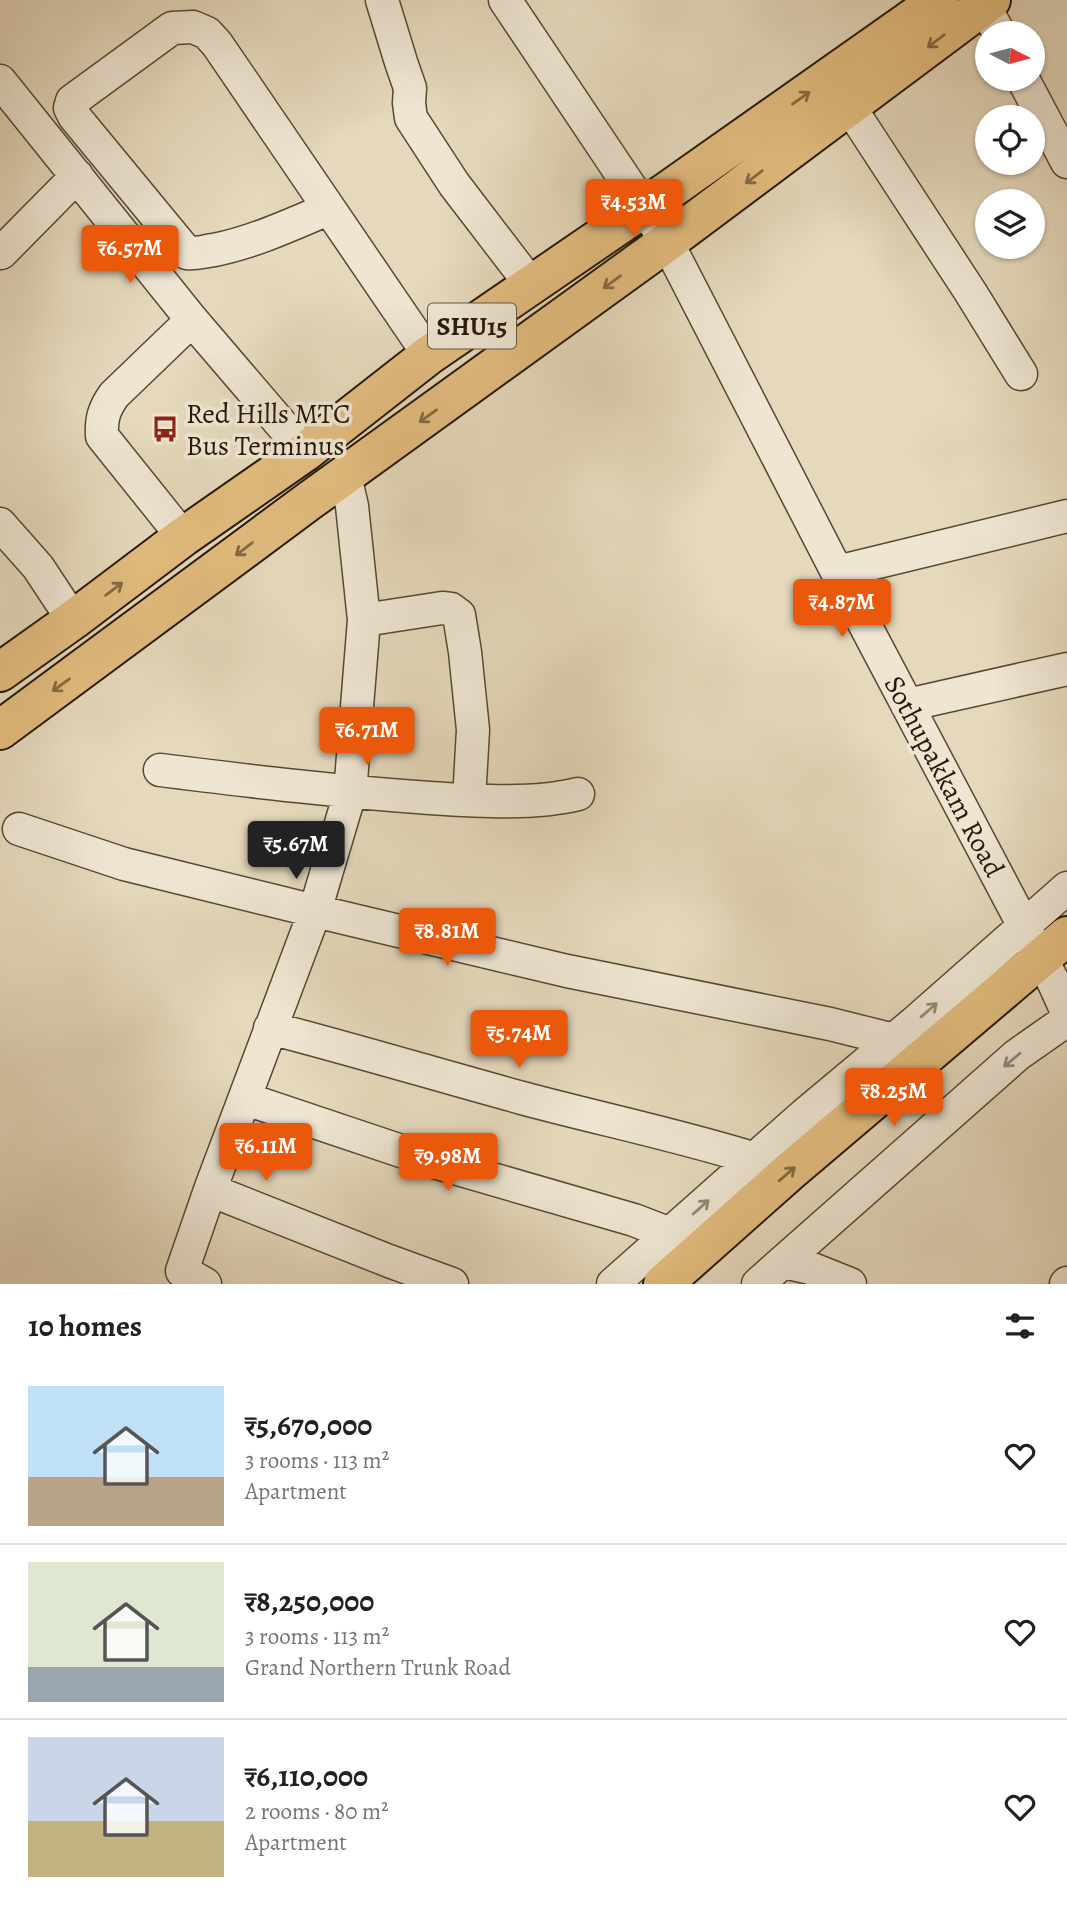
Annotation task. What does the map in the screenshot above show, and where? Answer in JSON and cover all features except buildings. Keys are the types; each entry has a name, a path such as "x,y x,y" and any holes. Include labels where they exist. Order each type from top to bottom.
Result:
{"main road":[{"name":"SHU15","path":"0,672 183,537 305,452 429,355 532,286 939,0"},
{"name":"SHU15","path":"0,730 849,106 989,9"},
{"path":"663,1284 789,1172 1053,964"},
{"path":"701,1284 1053,964"}],"street":[{"path":"382,0 411,88 411,118 454,184 532,286"},
{"name":"Sothupakkam Road","path":"505,0 667,242 907,705 1053,964"},
{"path":"328,209 257,239 194,254 187,253 74,116 70,108 72,101 172,28 193,27 207,33 429,355"},
{"path":"0,81 192,320 305,452"},
{"path":"1029,91 1067,162"},
{"path":"849,106 1021,374"},
{"path":"1,253 77,176"},
{"path":"183,537 102,436 101,423 104,408 114,395 192,320"},
{"path":"205,1284 182,1271 315,911 350,793 364,620 352,506 345,476"},
{"path":"837,572 1067,516"},
{"path":"0,524 38,567 73,620"},
{"path":"364,620 442,608 451,609 458,615 465,652 473,730 469,800"},
{"path":"907,705 1067,669"},
{"path":"160,770 350,793 469,800 557,799 578,794"},
{"path":"19,829 124,864 315,911 567,971 830,1024 894,1040"},
{"path":"613,1284 894,1040 1053,964 1067,888"},
{"path":"758,1284 1017,1055 1067,1020"},
{"path":"270,1028 755,1159"},
{"path":"246,1099 437,1163 634,1220 670,1234"},
{"path":"210,1190 452,1284"},
{"path":"783,1262 810,1268 850,1284"}],"place":[{"name":"Red Hills MTC Bus Terminus","path":"165,429"}]}
